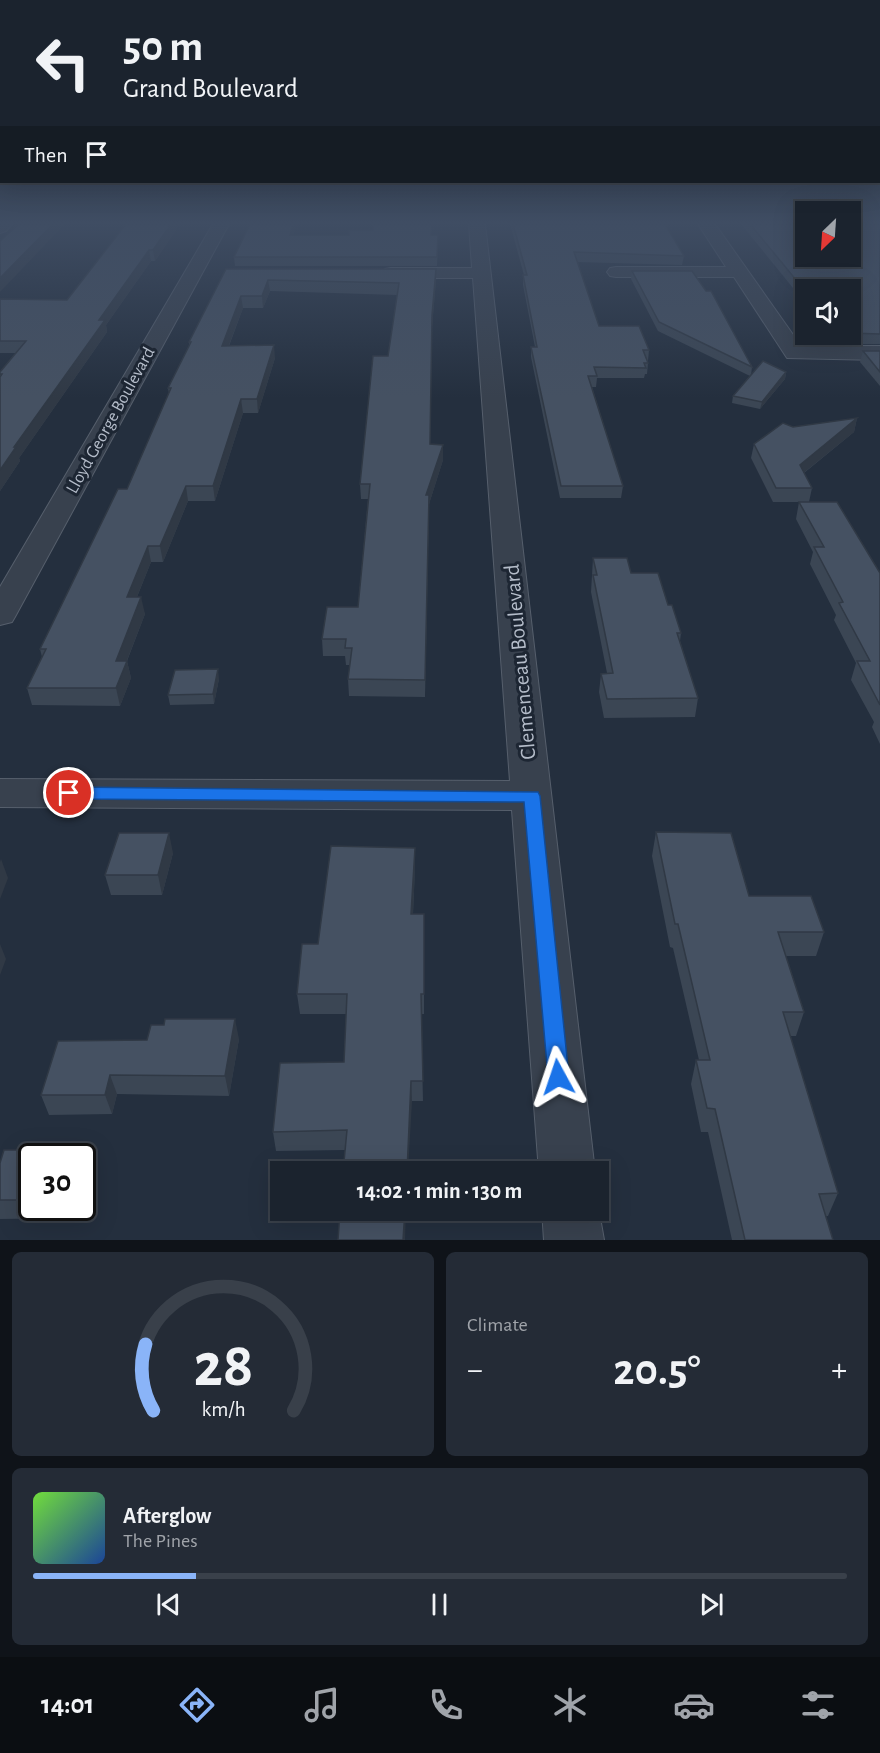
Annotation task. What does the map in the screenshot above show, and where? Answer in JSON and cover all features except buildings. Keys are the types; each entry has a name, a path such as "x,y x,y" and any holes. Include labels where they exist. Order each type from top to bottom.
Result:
{"street":[{"name":"Lloyd George Boulevard","path":"0,615 199,282"},
{"name":"Clemenceau Boulevard","path":"483,282 566,1161"},
{"path":"746,282 795,352 880,353"},
{"path":"0,793 532,796"},
{"path":"572,1221 574,1240"}],"route":[{"path":"69,793 532,796 558,1077"}]}
